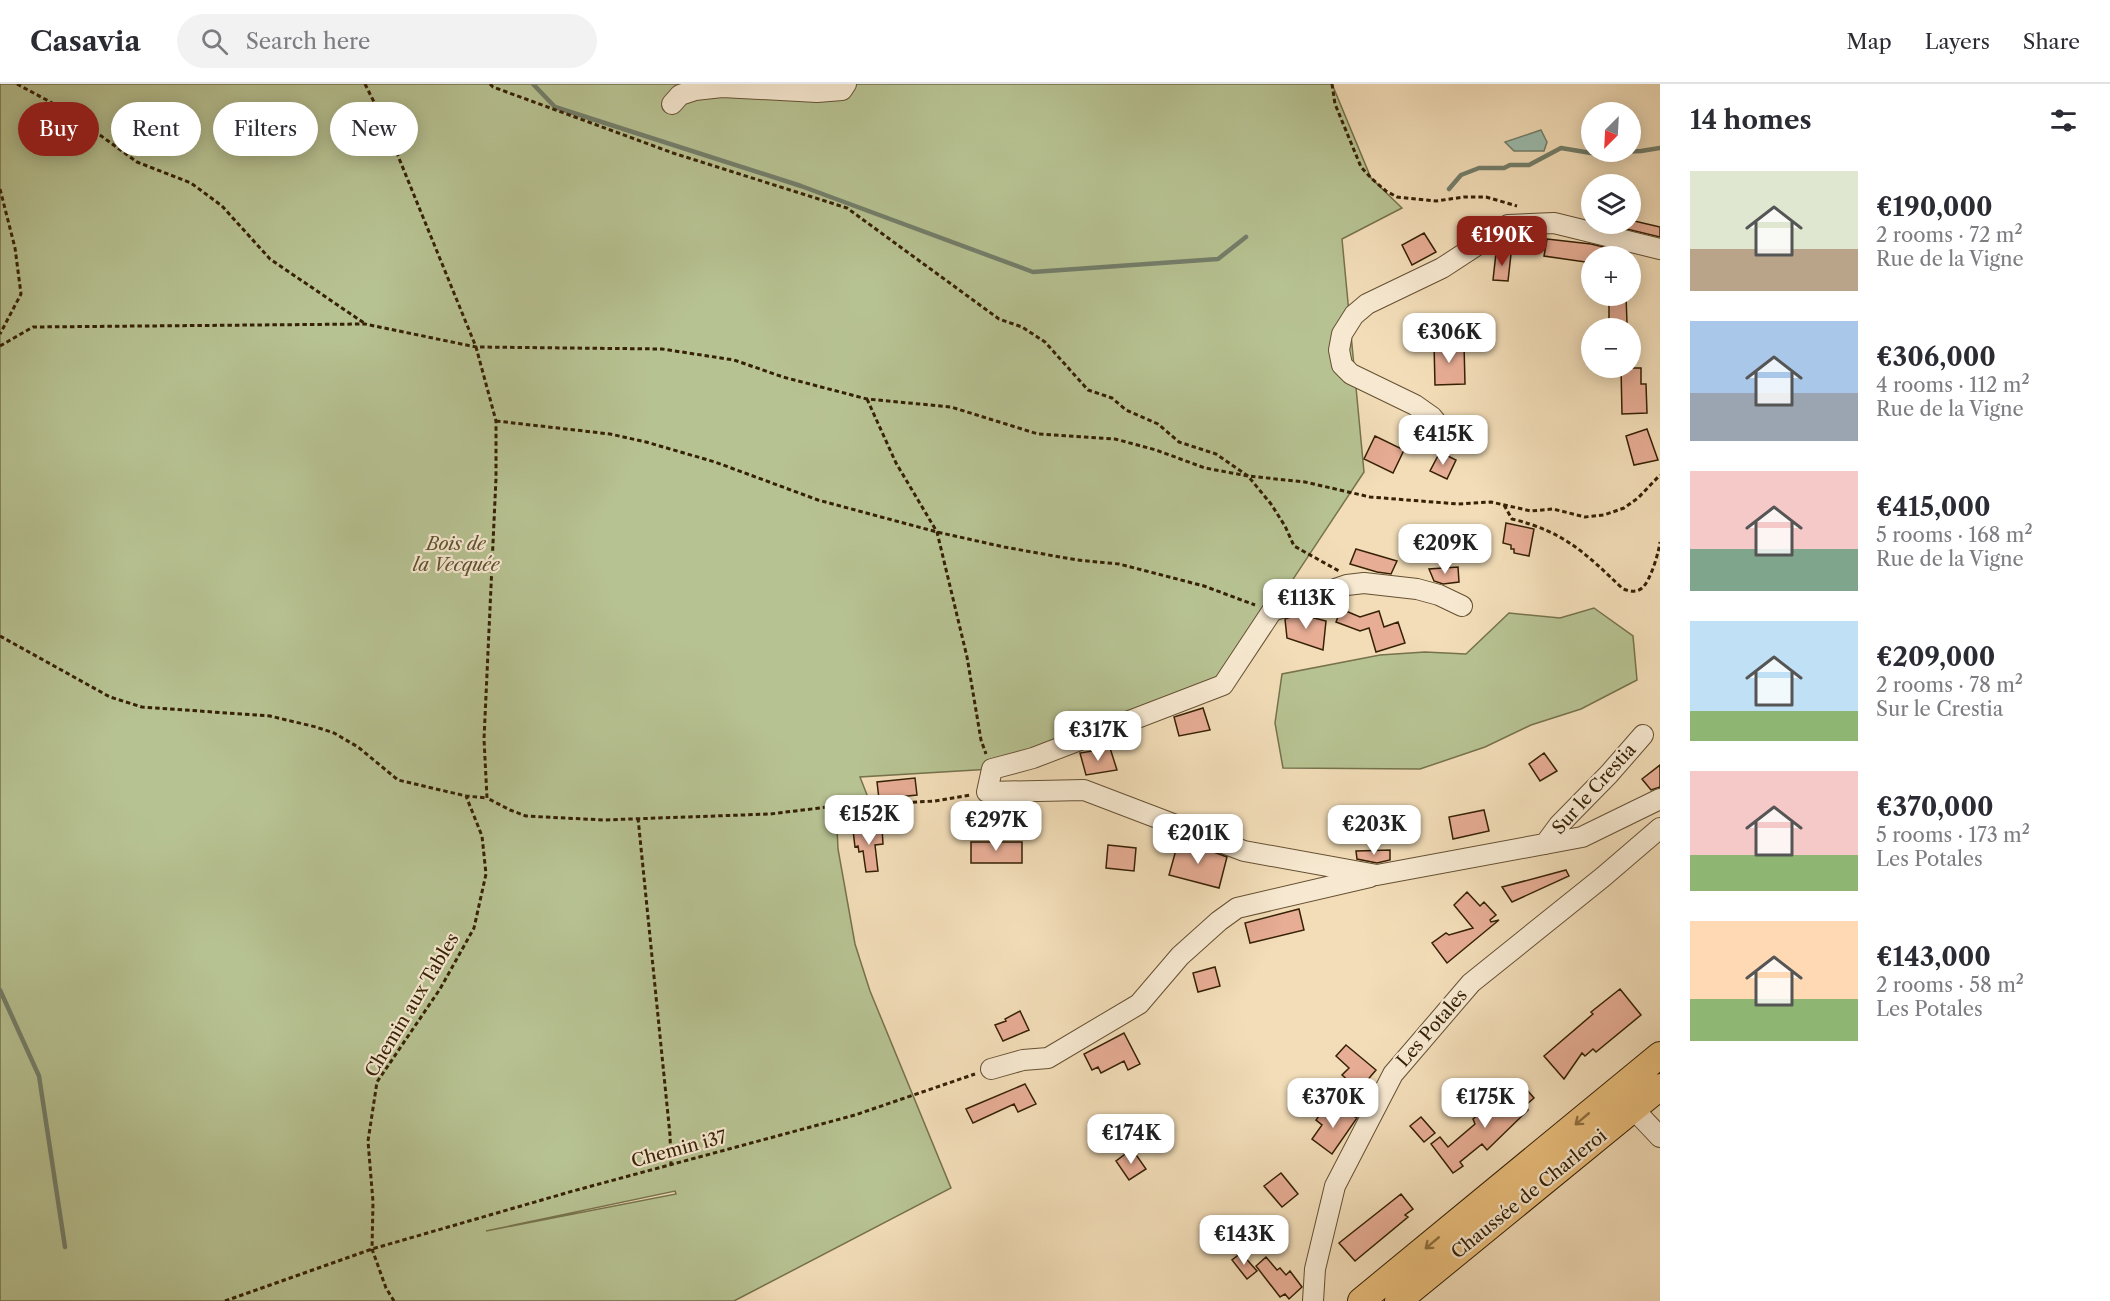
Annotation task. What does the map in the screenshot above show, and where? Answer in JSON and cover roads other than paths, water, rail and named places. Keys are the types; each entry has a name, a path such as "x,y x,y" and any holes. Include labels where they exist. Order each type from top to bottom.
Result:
{"main road":[{"name":"Chaussée de Charleroi","path":"1361,1301 1660,1055"},
{"name":"Chaussée de Charleroi","path":"1398,1301 1660,1087"}],"street":[{"path":"672,104 680,95 704,89 722,87 817,92 842,90 846,84"},
{"path":"1441,428 1432,417 1414,405 1351,374 1342,365 1339,350 1342,334 1354,315 1367,304 1442,268 1508,225 1554,223 1660,249"},
{"name":"Sur le Crestia","path":"1462,606 1439,595 1417,589 1364,583 1347,585 1272,611 1223,685 1033,758 992,769 987,792 1084,790 1244,851 1377,875 1582,837 1660,798"},
{"name":"Sur le Crestia","path":"1545,844 1559,825 1610,774 1643,735"},
{"name":"Les Potales","path":"1313,1301 1315,1269 1335,1186 1393,1074 1471,983 1660,828"},
{"path":"991,1069 1023,1060 1048,1058 1139,1004 1180,956 1237,908 1377,875"},
{"path":"1616,1091 1660,1137"}],"waterway":[{"path":"533,84 555,107 801,186 1033,272 1218,259 1246,237"},
{"path":"1449,189 1461,175 1479,168 1529,165 1561,148 1591,153 1660,148"},
{"path":"0,990 39,1076 65,1247"}],"park label":[{"name":"Bois de la Vecquée","path":"456,554"}]}
